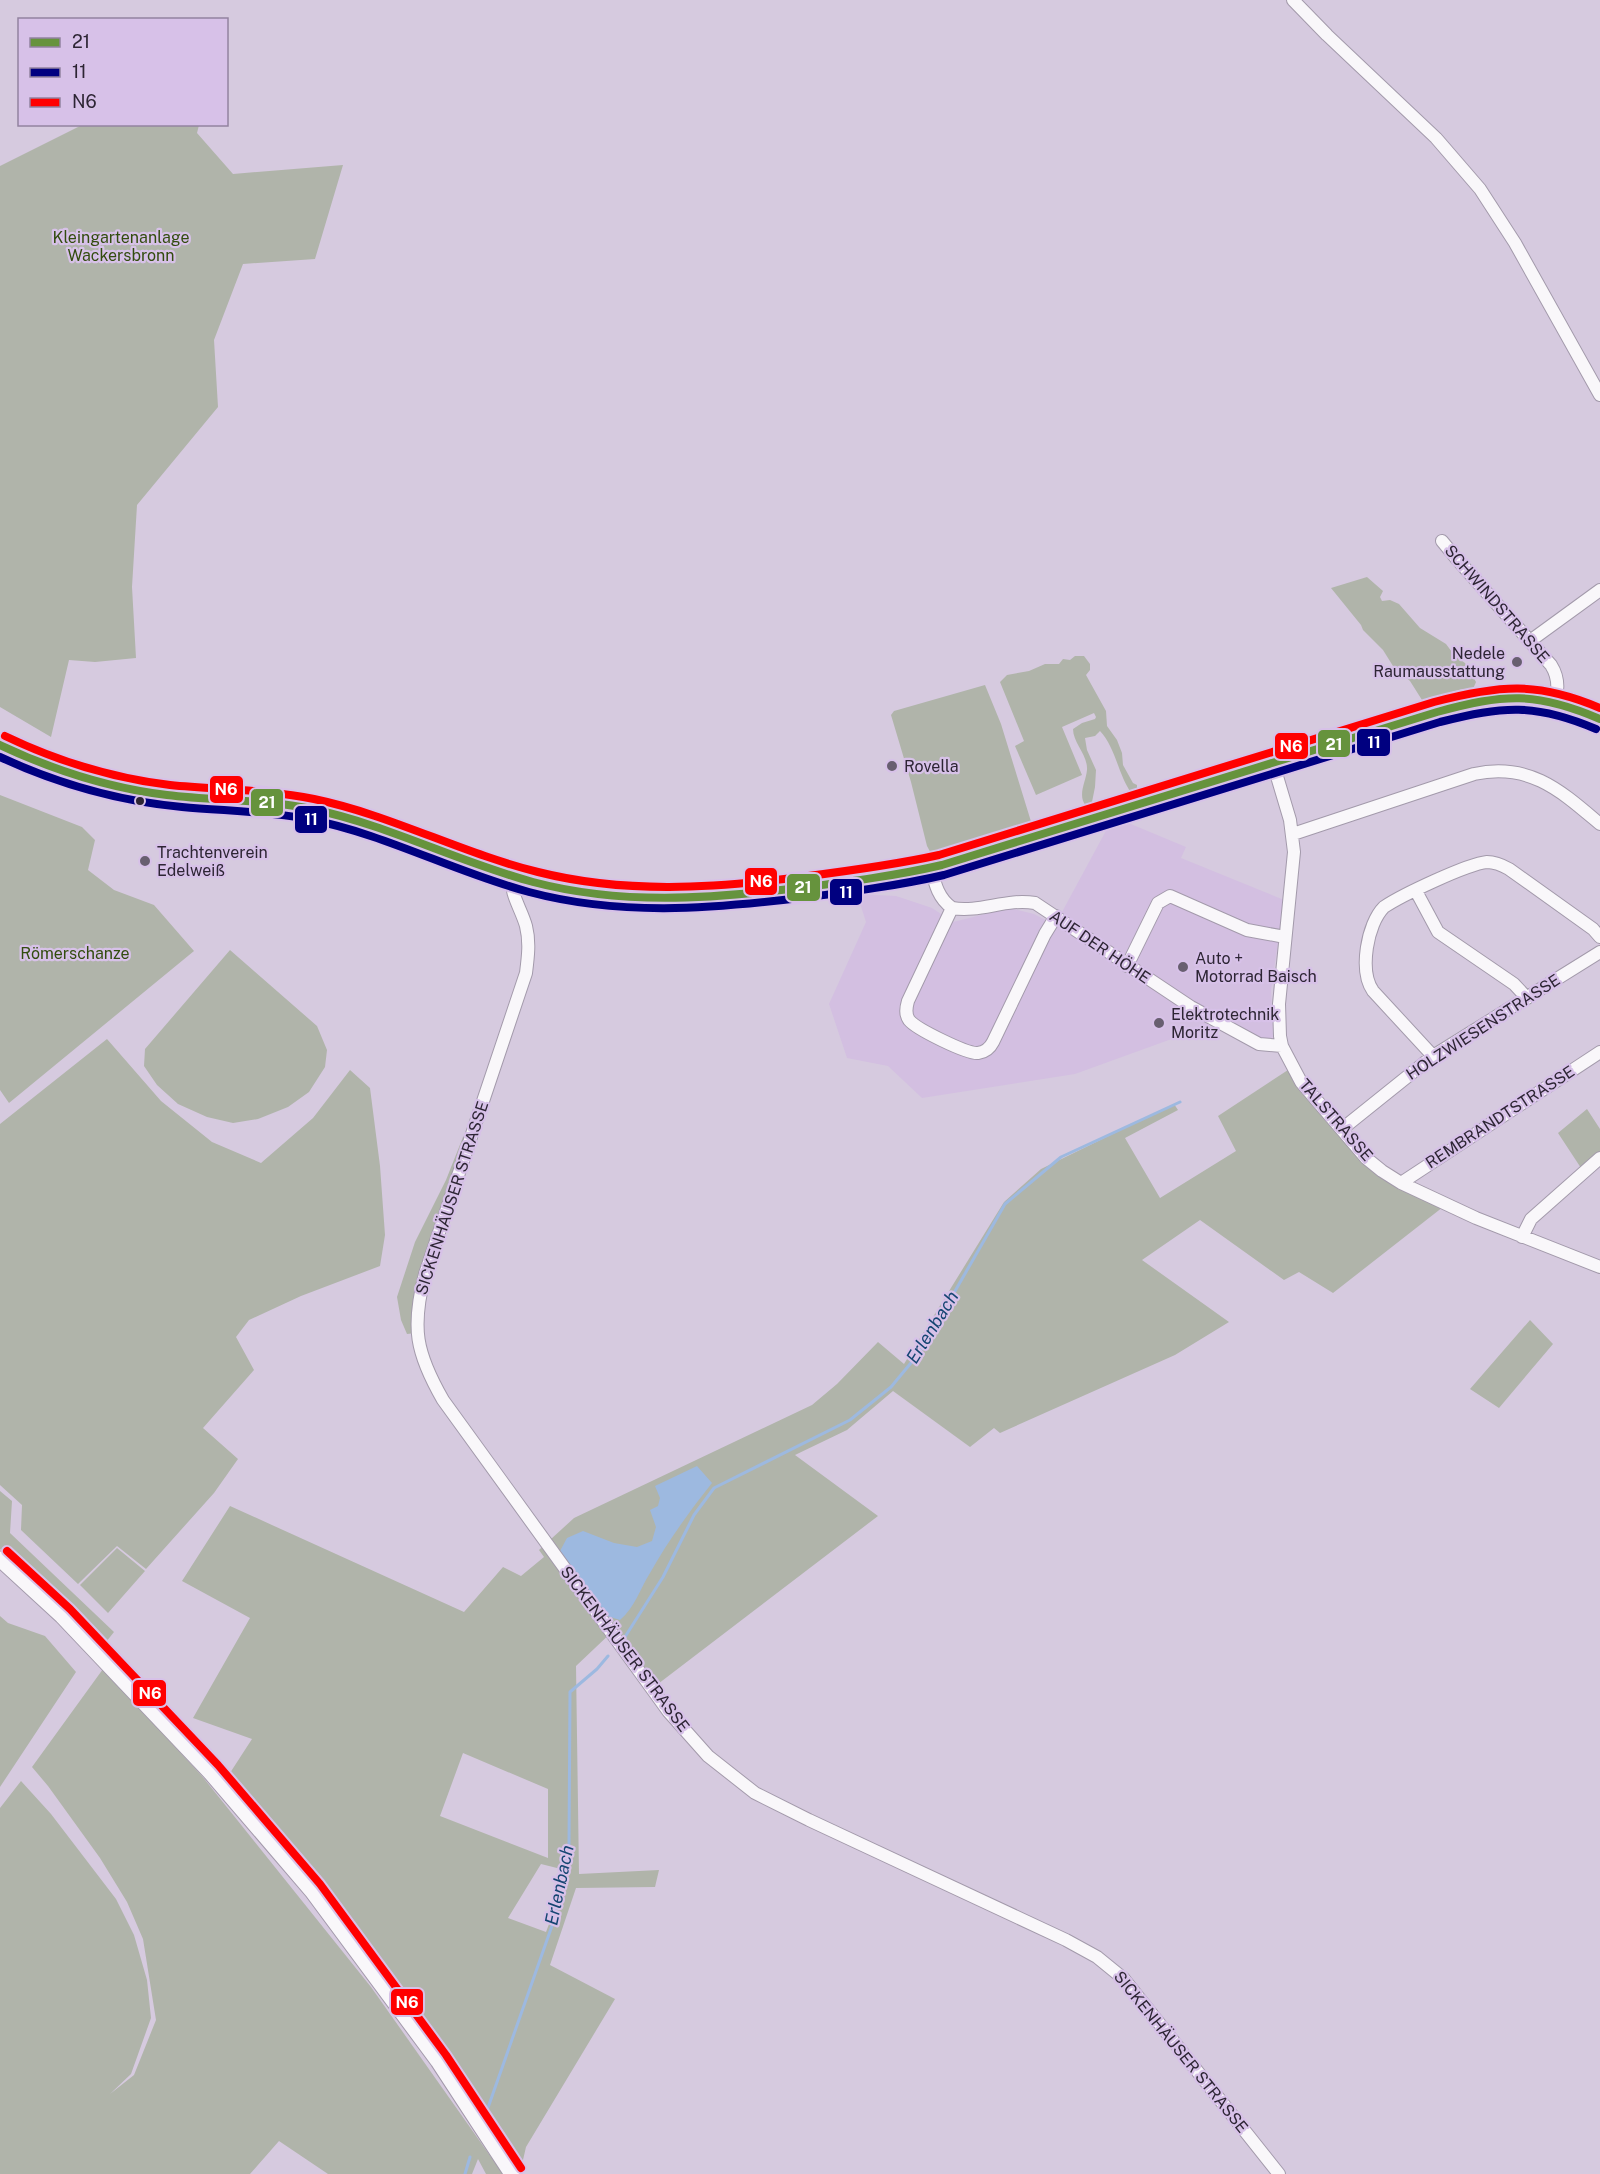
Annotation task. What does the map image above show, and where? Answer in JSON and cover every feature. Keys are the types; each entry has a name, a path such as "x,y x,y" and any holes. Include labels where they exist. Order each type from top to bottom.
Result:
{"main road":[{"path":"0,1559 62,1616 202,1763 312,1891 438,2061 512,2174"}],"street":[{"path":"1293,0 1437,138 1480,189 1515,243 1600,394"},
{"name":"SCHWINDSTRASSE","path":"1442,541 1555,671 1558,686 1555,701"},
{"path":"1530,641 1600,590"},
{"path":"0,745 53,768 118,788 174,796 290,805 347,817 506,874 555,888 630,899 676,900 803,887 931,868 1468,704 1519,696 1555,701 1600,719"},
{"name":"TALSTRASSE","path":"1273,763 1293,834 1293,871 1279,1005 1282,1046 1301,1082 1366,1158 1382,1171 1521,1237 1600,1267"},
{"path":"1293,834 1474,774 1499,771 1528,775 1547,783 1563,793 1600,824"},
{"path":"1433,1056 1373,991 1365,973 1371,929 1378,913 1392,902 1479,864 1496,863 1509,869 1584,922 1600,937"},
{"path":"931,868 938,892 952,908 908,1001 907,1016 915,1026 975,1053 987,1050 993,1042 1056,916"},
{"name":"SICKENHÄUSER STRASSE","path":"506,874 526,925 528,937 526,973 425,1274 418,1302 419,1347 428,1375 442,1400 668,1711 708,1756 755,1793 1066,1940 1097,1957 1124,1979 1279,2174"},
{"path":"1416,891 1438,932 1514,984 1527,998"},
{"path":"1127,966 1155,907 1167,897 1174,897 1247,930 1285,937"},
{"name":"AUF DER HÖHE","path":"952,908 966,909 1004,902 1035,903 1191,1007 1253,1041 1263,1045 1282,1046"},
{"name":"HOLZWIESENSTRASSE","path":"1342,1129 1433,1056 1600,952"},
{"name":"REMBRANDTSTRASSE","path":"1401,1182 1600,1052"},
{"path":"1521,1237 1531,1219 1600,1158"}],"shaded area":[{"path":"1126,822 1186,847 1181,858 1284,900 1271,990 1273,1037 1264,1043 1213,1024 1075,1074 922,1098 888,1066 847,1058 829,1004 866,922 857,894 896,896 932,908 953,922 1010,908 1034,914 1055,925 1108,827"}],"green space":[{"name":"Kleingartenanlage Wackersbronn","path":"80,126 199,126 197,133 233,174 343,165 315,259 243,264 214,340 218,407 137,505 132,587 136,658 95,662 69,660 51,737 0,707 0,166"},
{"path":"1367,577 1383,591 1380,597 1382,601 1390,600 1399,604 1420,628 1446,644 1455,656 1465,663 1476,682 1473,689 1463,689 1422,700 1410,681 1393,666 1383,650 1363,630 1331,588"},
{"path":"1075,656 1084,656 1090,664 1090,670 1086,675 1106,711 1107,726 1117,740 1122,753 1123,765 1133,783 1137,785 1137,794 1132,794 1127,787 1110,745 1100,731 1095,736 1085,738 1087,750 1096,770 1092,802 1086,806 1083,802 1082,793 1087,765 1073,729 1095,719 1094,713 1062,727 1082,775 1036,795 1015,746 1024,741 1000,682 1007,675 1029,671 1045,664 1059,664 1063,659 1070,660"},
{"path":"985,685 1001,724 1033,828 986,846 940,860 934,859 927,846 891,715 894,711"},
{"name":"Römerschanze","path":"0,795 82,827 95,840 88,870 114,890 154,905 194,951 9,1103 0,1090"},
{"path":"230,950 317,1026 327,1050 325,1067 309,1092 288,1107 258,1119 233,1123 207,1117 178,1104 157,1085 144,1066 145,1049"},
{"path":"107,1039 161,1101 212,1142 261,1163 313,1118 350,1070 370,1088 380,1166 385,1235 380,1266 301,1296 249,1320 236,1337 254,1370 203,1428 238,1459 214,1493 146,1569 117,1546 78,1584 21,1530 22,1505 0,1485 0,1124"},
{"path":"1288,1070 1363,1160 1443,1207 1333,1293 1299,1272 1284,1280 1200,1220 1142,1260 1229,1322 1175,1355 1000,1433 994,1428 970,1447 893,1391 847,1430 795,1455 878,1516 654,1687 614,1630 576,1666 579,1874 659,1870 655,1887 576,1888 550,1965 615,1999 526,2147 523,2160 514,2162 447,2063 376,1966 228,1776 252,1739 193,1718 250,1618 182,1581 230,1506 464,1612 503,1567 521,1576 544,1557 539,1550 574,1518 812,1405 837,1384 878,1342 904,1364 1004,1202 1041,1169 1174,1104 1178,1110 1125,1138 1160,1198 1236,1151 1218,1116","holes":["463,1753 548,1789 548,1858 440,1816","541,1864 569,1871 546,1932 508,1918"]},
{"path":"1587,1109 1600,1129 1600,1151 1581,1168 1558,1133"},
{"path":"477,1120 424,1275 416,1333 407,1334 401,1320 397,1297 415,1242 446,1180 463,1137"},
{"path":"1530,1320 1553,1344 1499,1408 1470,1389"},
{"path":"0,1491 12,1501 10,1533 114,1632 106,1642 0,1549"},
{"path":"117,1548 145,1571 108,1613 80,1585"},
{"path":"0,1616 8,1623 45,1636 76,1672 0,1787"},
{"path":"103,1669 202,1776 371,1987 503,2174 486,2174 478,2159 472,2174 328,2174 279,2141 250,2174 0,2174 0,1808 21,1781 51,1814 116,1899 134,1935 147,1980 151,2018 131,2074 110,2094 134,2075 156,2020 143,1939 127,1902 100,1858 32,1767"}],"water":[{"path":"697,1466 712,1483 671,1538 630,1609 620,1620 607,1616 560,1551 567,1538 583,1531 614,1543 637,1547 652,1541 656,1527 650,1510 658,1506 660,1498 655,1486"}],"waterway":[{"name":"Erlenbach","path":"623,1640 663,1577 694,1515 714,1488 850,1420 891,1387 920,1352 1005,1204 1061,1157 1180,1102"},
{"name":"Erlenbach","path":"484,2119 553,1923 569,1845 570,1692 597,1669 608,1656"},
{"name":"Erlenbach","path":"465,2174 470,2157"}],"transit line":[{"name":"N6","path":"5,736 65,761 127,778 170,785 278,793 343,806 371,814 481,855 538,872 603,884 669,887 735,884 801,877 888,865 939,855 1457,696 1518,688 1557,693 1600,708"},
{"name":"21","path":"0,745 61,770 123,788 185,797 258,802 312,809 368,824 533,882 599,894 665,898 731,895 798,888 888,876 942,865 1461,706 1519,698 1557,704 1600,719"},
{"name":"11","path":"0,757 66,783 112,796 182,807 276,814 337,826 392,843 501,884 563,900 597,905 665,908 732,905 800,898 890,886 944,875 1440,722 1482,713 1501,710 1536,711 1596,729"},
{"name":"N6","path":"7,1551 70,1609 218,1765 320,1884 446,2055 521,2168"}],"place":[{"name":"Nedele Raumausstattung","path":"1517,662"},
{"name":"Rovella","path":"892,766"},
{"name":"Trachtenverein Edelweiß","path":"145,861"},
{"name":"Auto + Motorrad Baisch","path":"1183,967"},
{"name":"Elektrotechnik Moritz","path":"1159,1023"}]}
